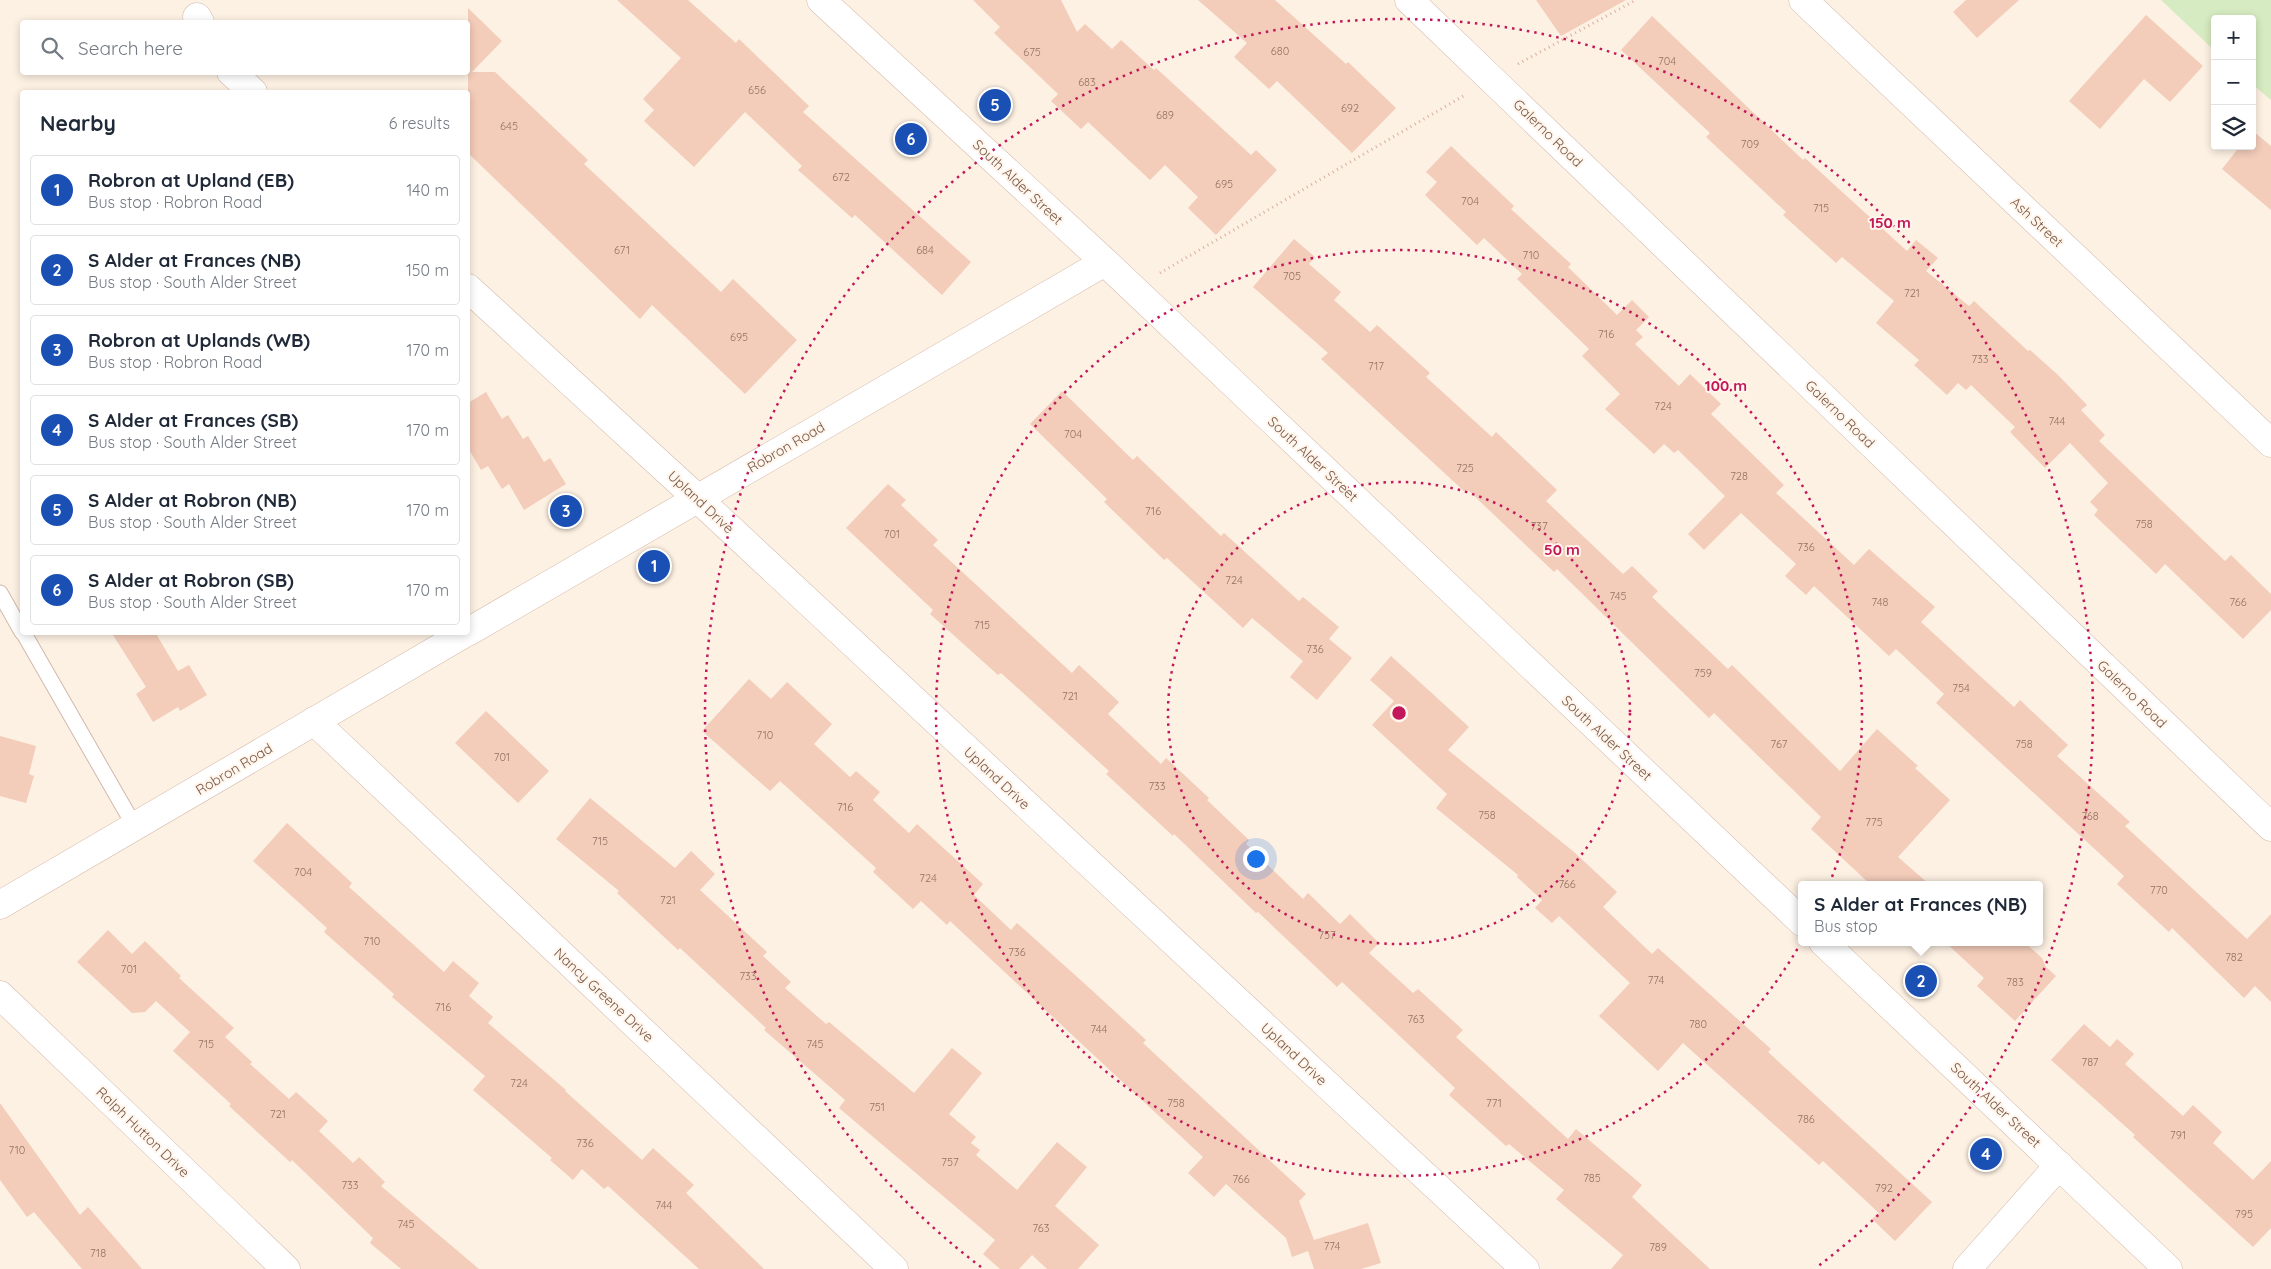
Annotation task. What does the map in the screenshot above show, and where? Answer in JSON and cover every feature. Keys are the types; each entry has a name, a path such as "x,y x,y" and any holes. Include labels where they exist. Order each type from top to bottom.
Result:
{"street":[{"name":"South Alder Street","path":"821,0 1133,288 1798,918"},
{"name":"Galerno Road","path":"1409,0 2271,827"},
{"name":"Ash Street","path":"1803,0 2271,443"},
{"path":"234,75 251,90"},
{"name":"Robron Road","path":"470,630 1105,262"},
{"name":"Upland Drive","path":"470,290 697,498 1525,1269"},
{"name":"Robron Road","path":"0,905 462,635"},
{"name":"Nancy Greene Drive","path":"314,721 894,1269"},
{"name":"South Alder Street","path":"1827,946 2168,1269"},
{"name":"Ralph Hutton Drive","path":"0,994 286,1269"},
{"path":"1967,1269 2059,1165"}],"lane":[{"path":"0,593 20,627"},
{"path":"25,635 135,827"}],"path":[{"path":"1133,288 1491,79 1636,0"}],"green space":[{"path":"2161,0 2271,0 2271,100 2256,87 2256,15 2211,15 2211,47"}],"building":[{"path":"617,0 688,0 736,43 739,39 809,106 803,112 971,262 942,295 855,215 852,218 798,170 802,166 745,112 694,167 644,121 654,110 643,99 681,58"},
{"path":"973,0 1061,0 1077,32 1085,24 1112,49 1121,40 1154,70 1156,68 1251,155 1256,150 1277,170 1216,235 1188,208 1198,197 1165,165 1150,180 1088,122 1081,129 1051,101 1058,94 994,33 1000,27"},
{"path":"1198,0 1275,0 1346,64 1348,62 1396,108 1352,153 1277,81 1269,89 1234,57 1247,43"},
{"path":"1536,0 1626,0 1561,36"},
{"path":"1966,0 2019,0 1977,38 1953,12"},
{"path":"468,8 502,41 472,72 495,72 588,160 584,164 721,292 733,279 797,340 745,394 652,305 640,319 470,155 470,90 468,90 468,75 470,75 470,20 468,20"},
{"path":"2146,15 2203,66 2170,102 2144,79 2100,129 2069,101"},
{"path":"1652,16 1803,160 1805,158 1907,251 1916,240 1938,258 1926,271 1969,306 1974,301 2028,351 2030,350 2058,375 2087,405 2081,410 2105,435 2099,441 2225,561 2231,555 2271,594 2271,610 2243,639 2165,564 2156,574 2094,515 2098,510 2090,502 2108,483 2070,443 2045,468 2010,432 2015,427 1971,385 1966,390 1958,383 1947,395 1914,365 1919,360 1876,323 1894,301 1842,257 1836,263 1783,215 1786,212 1706,137 1710,133 1621,50"},
{"path":"2256,134 2271,146 2271,210 2222,169 2237,150 2256,150"},
{"path":"1451,146 1514,206 1511,209 1571,264 1568,267 1617,315 1632,300 1649,317 1636,330 1643,337 1635,344 1679,386 1690,374 1721,404 1711,414 1784,485 1776,493 1854,565 1869,549 1935,607 1921,622 2014,707 2020,700 2068,745 2057,756 2130,822 2125,826 2247,939 2271,914 2271,1002 2255,986 2244,998 2172,928 2169,932 2117,884 2124,876 1936,703 1944,694 1896,649 1889,656 1814,586 1806,595 1785,576 1796,564 1741,513 1704,550 1688,534 1725,496 1678,450 1674,453 1664,444 1654,454 1605,409 1620,394 1582,356 1589,349 1517,279 1522,274 1484,238 1477,245 1425,195 1437,182 1426,172"},
{"path":"1294,239 1315,257 1309,264 1341,292 1334,300 1370,332 1377,325 1430,373 1426,377 1492,437 1496,432 1557,490 1546,501 1623,574 1632,566 1658,591 1652,597 1728,669 1732,665 1840,771 1877,729 1918,766 1915,768 1950,800 1898,857 1925,881 1867,881 1811,829 1821,817 1714,713 1709,718 1557,569 1554,572 1468,490 1466,493 1321,359 1328,353 1253,287"},
{"path":"1062,391 1133,460 1137,456 1221,536 1224,533 1299,601 1303,597 1339,627 1329,639 1352,658 1317,700 1290,677 1303,661 1252,618 1243,628 1167,558 1164,560 1104,502 1107,499 1030,424"},
{"path":"486,392 502,419 508,415 523,439 528,436 544,462 550,458 566,484 524,510 509,484 502,489 488,466 481,470 470,451 470,402"},
{"path":"888,484 906,500 901,505 938,540 933,545 1072,673 1079,665 1119,702 1108,714 1161,764 1166,758 1209,798 1207,800 1249,840 1246,844 1303,899 1308,893 1340,924 1350,914 1379,943 1369,953 1413,993 1418,989 1463,1030 1456,1037 1568,1139 1576,1129 1642,1185 1632,1197 1710,1269 1611,1269 1623,1255 1556,1199 1564,1190 1509,1144 1506,1146 1449,1095 1455,1088 1342,982 1337,987 1174,834 1173,836 1106,774 1109,771 1001,673 998,675 930,614 933,610 846,528"},
{"path":"113,635 157,635 178,671 189,665 207,695 180,711 178,707 153,722 136,694 146,687"},
{"path":"1391,656 1469,727 1448,750 1574,852 1617,892 1603,907 1652,954 1658,948 1771,1049 1768,1052 1932,1202 1895,1241 1872,1219 1879,1213 1823,1161 1819,1165 1683,1043 1658,1071 1599,1016 1630,983 1559,916 1552,923 1535,908 1542,900 1517,877 1518,875 1436,808 1447,794 1372,725 1394,701 1370,680"},
{"path":"749,679 771,699 787,682 832,724 814,744 850,777 856,771 880,792 873,800 909,833 917,824 983,884 974,895 1011,930 1017,923 1085,984 1146,1040 1143,1043 1306,1194 1299,1201 1314,1240 1368,1223 1381,1263 1361,1269 1314,1269 1308,1251 1292,1257 1286,1238 1226,1184 1214,1197 1188,1173 1203,1157 950,921 947,925 921,901 913,909 873,872 876,868 780,781 770,791 702,731"},
{"path":"486,711 549,771 518,803 455,743"},
{"path":"0,736 36,746 29,774 34,776 26,803 0,796"},
{"path":"590,798 675,868 691,851 715,874 700,890 767,952 763,956 791,982 785,988 826,1024 829,1022 914,1093 952,1048 982,1073 949,1114 976,1137 971,1143 980,1150 976,1155 1017,1190 1057,1142 1087,1167 1055,1206 1099,1245 1078,1269 1047,1269 1032,1255 1019,1269 1000,1269 983,1254 995,1240 839,1108 845,1100 764,1030 766,1028 680,948 678,950 617,893 619,891 556,839"},
{"path":"287,823 352,883 349,887 444,972 453,961 479,983 469,996 493,1017 488,1023 566,1090 642,1160 653,1148 694,1185 686,1193 764,1269 699,1269 608,1186 604,1189 582,1169 573,1180 550,1160 552,1158 473,1090 485,1076 392,997 394,994 324,932 327,928 253,861"},
{"path":"108,930 132,954 145,941 181,976 179,978 234,1028 225,1037 252,1062 250,1064 289,1099 296,1092 328,1121 319,1131 353,1163 359,1157 385,1182 381,1186 479,1269 401,1269 370,1243 373,1238 292,1160 290,1162 229,1106 231,1104 173,1051 190,1032 156,1001 145,1012 132,1013 77,962"},
{"path":"1949,946 2028,946 2042,958 2046,967 2056,976 2015,1021 1977,986 1984,978"},
{"path":"2084,1024 2110,1047 2117,1039 2134,1054 2125,1064 2183,1116 2193,1105 2222,1132 2213,1143 2253,1180 2271,1161 2271,1228 2253,1247 2133,1137 2135,1135 2051,1060"},
{"path":"0,1103 80,1215 88,1207 142,1269 82,1269 34,1212 27,1217 0,1180"}],"place":[{"name":"S Alder at Robron (NB)","path":"995,105"},
{"name":"S Alder at Robron (SB)","path":"911,139"},
{"name":"Robron at Uplands (WB)","path":"566,511"},
{"name":"Robron at Upland (EB)","path":"654,566"},
{"name":"S Alder at Frances (NB)","path":"1921,981"},
{"name":"S Alder at Frances (SB)","path":"1986,1154"}]}
